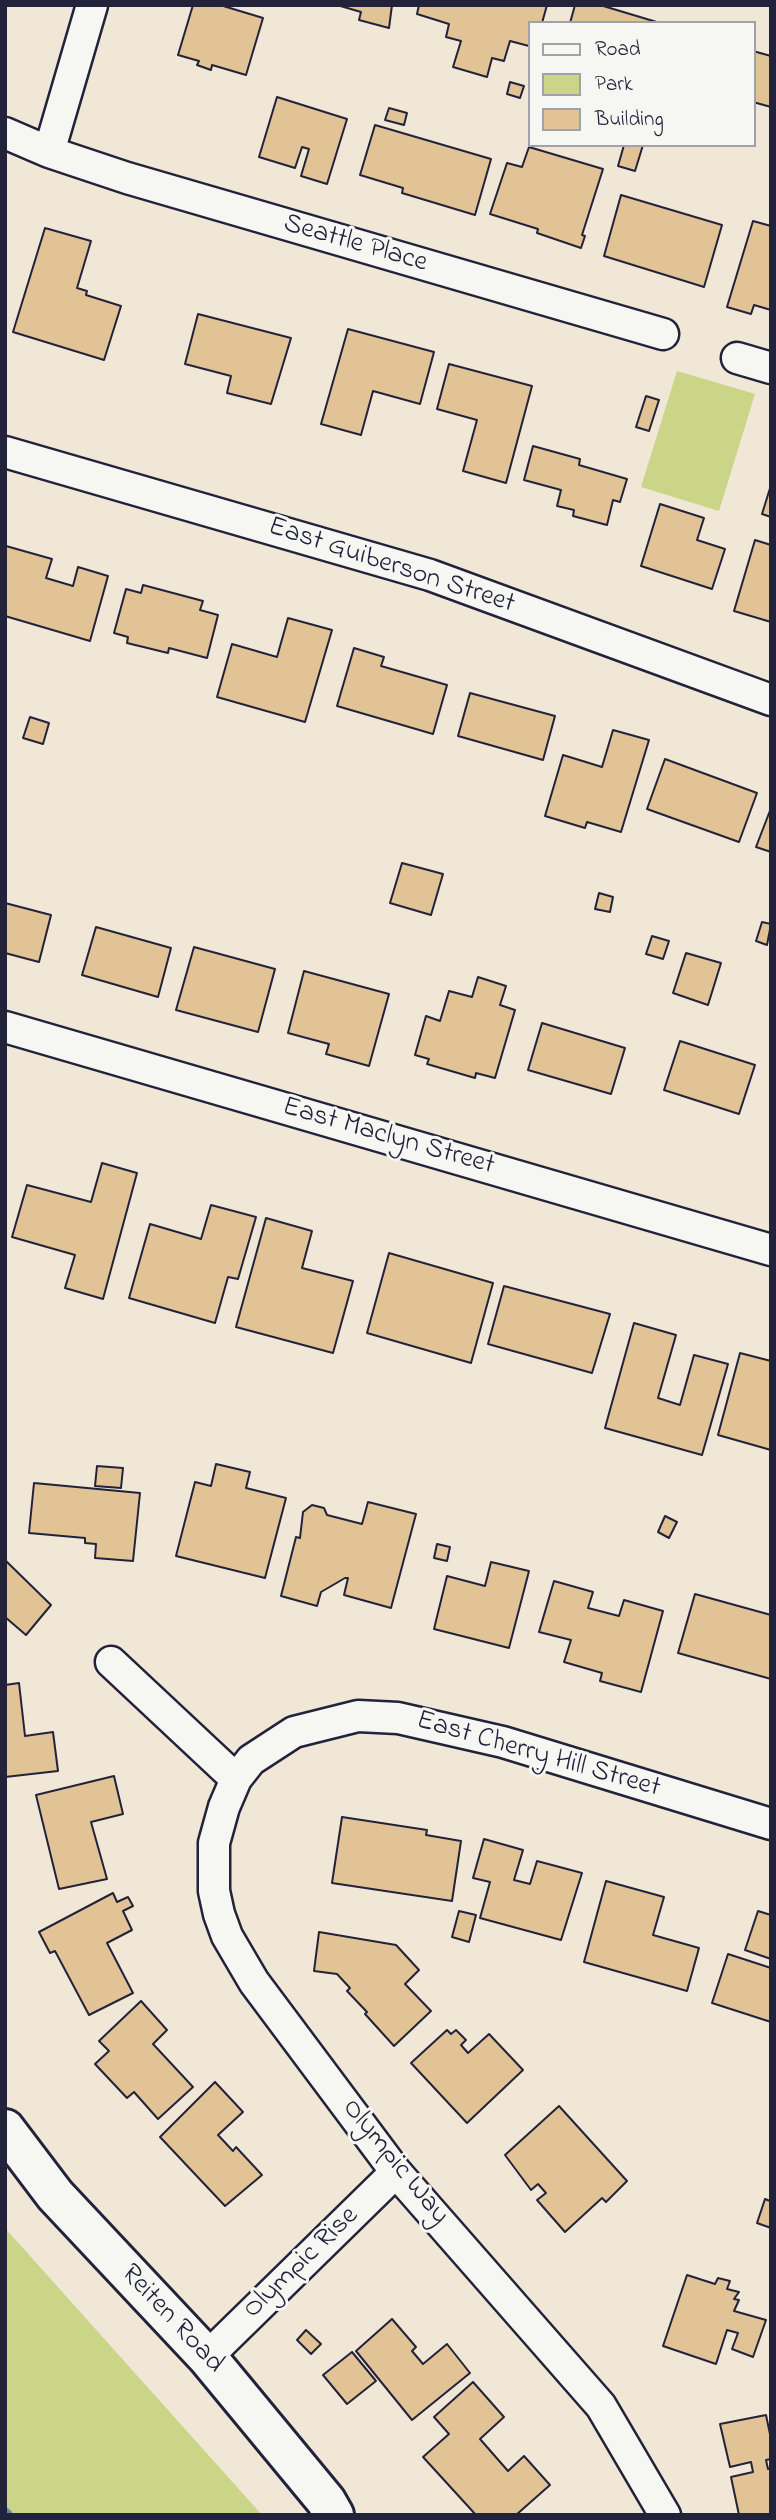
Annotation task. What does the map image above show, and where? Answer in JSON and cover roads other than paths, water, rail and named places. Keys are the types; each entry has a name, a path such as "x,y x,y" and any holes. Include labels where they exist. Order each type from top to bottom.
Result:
{"street":[{"path":"49,152 92,5"},
{"name":"Seattle Place","path":"5,133 49,152 127,178 663,334"},
{"path":"737,358 771,368"},
{"name":"East Guiberson Street","path":"5,452 430,575 771,700"},
{"name":"East Maclyn Street","path":"5,1027 771,1250"},
{"path":"111,1662 236,1779"},
{"name":"East Cherry Hill Street","path":"236,1779 251,1760 294,1732 358,1716 398,1718 503,1742 771,1824"},
{"name":"Olympic Way","path":"236,1779 218,1824 213,1864 214,1891 226,1936 254,1982 396,2172 601,2406 665,2515"},
{"name":"Reiten Road","path":"5,2129 55,2195 207,2357 326,2501 334,2515"},
{"name":"Olympic Rise","path":"207,2357 396,2172"}],"waterway":[{"path":"5,2512 8,2515"}]}
